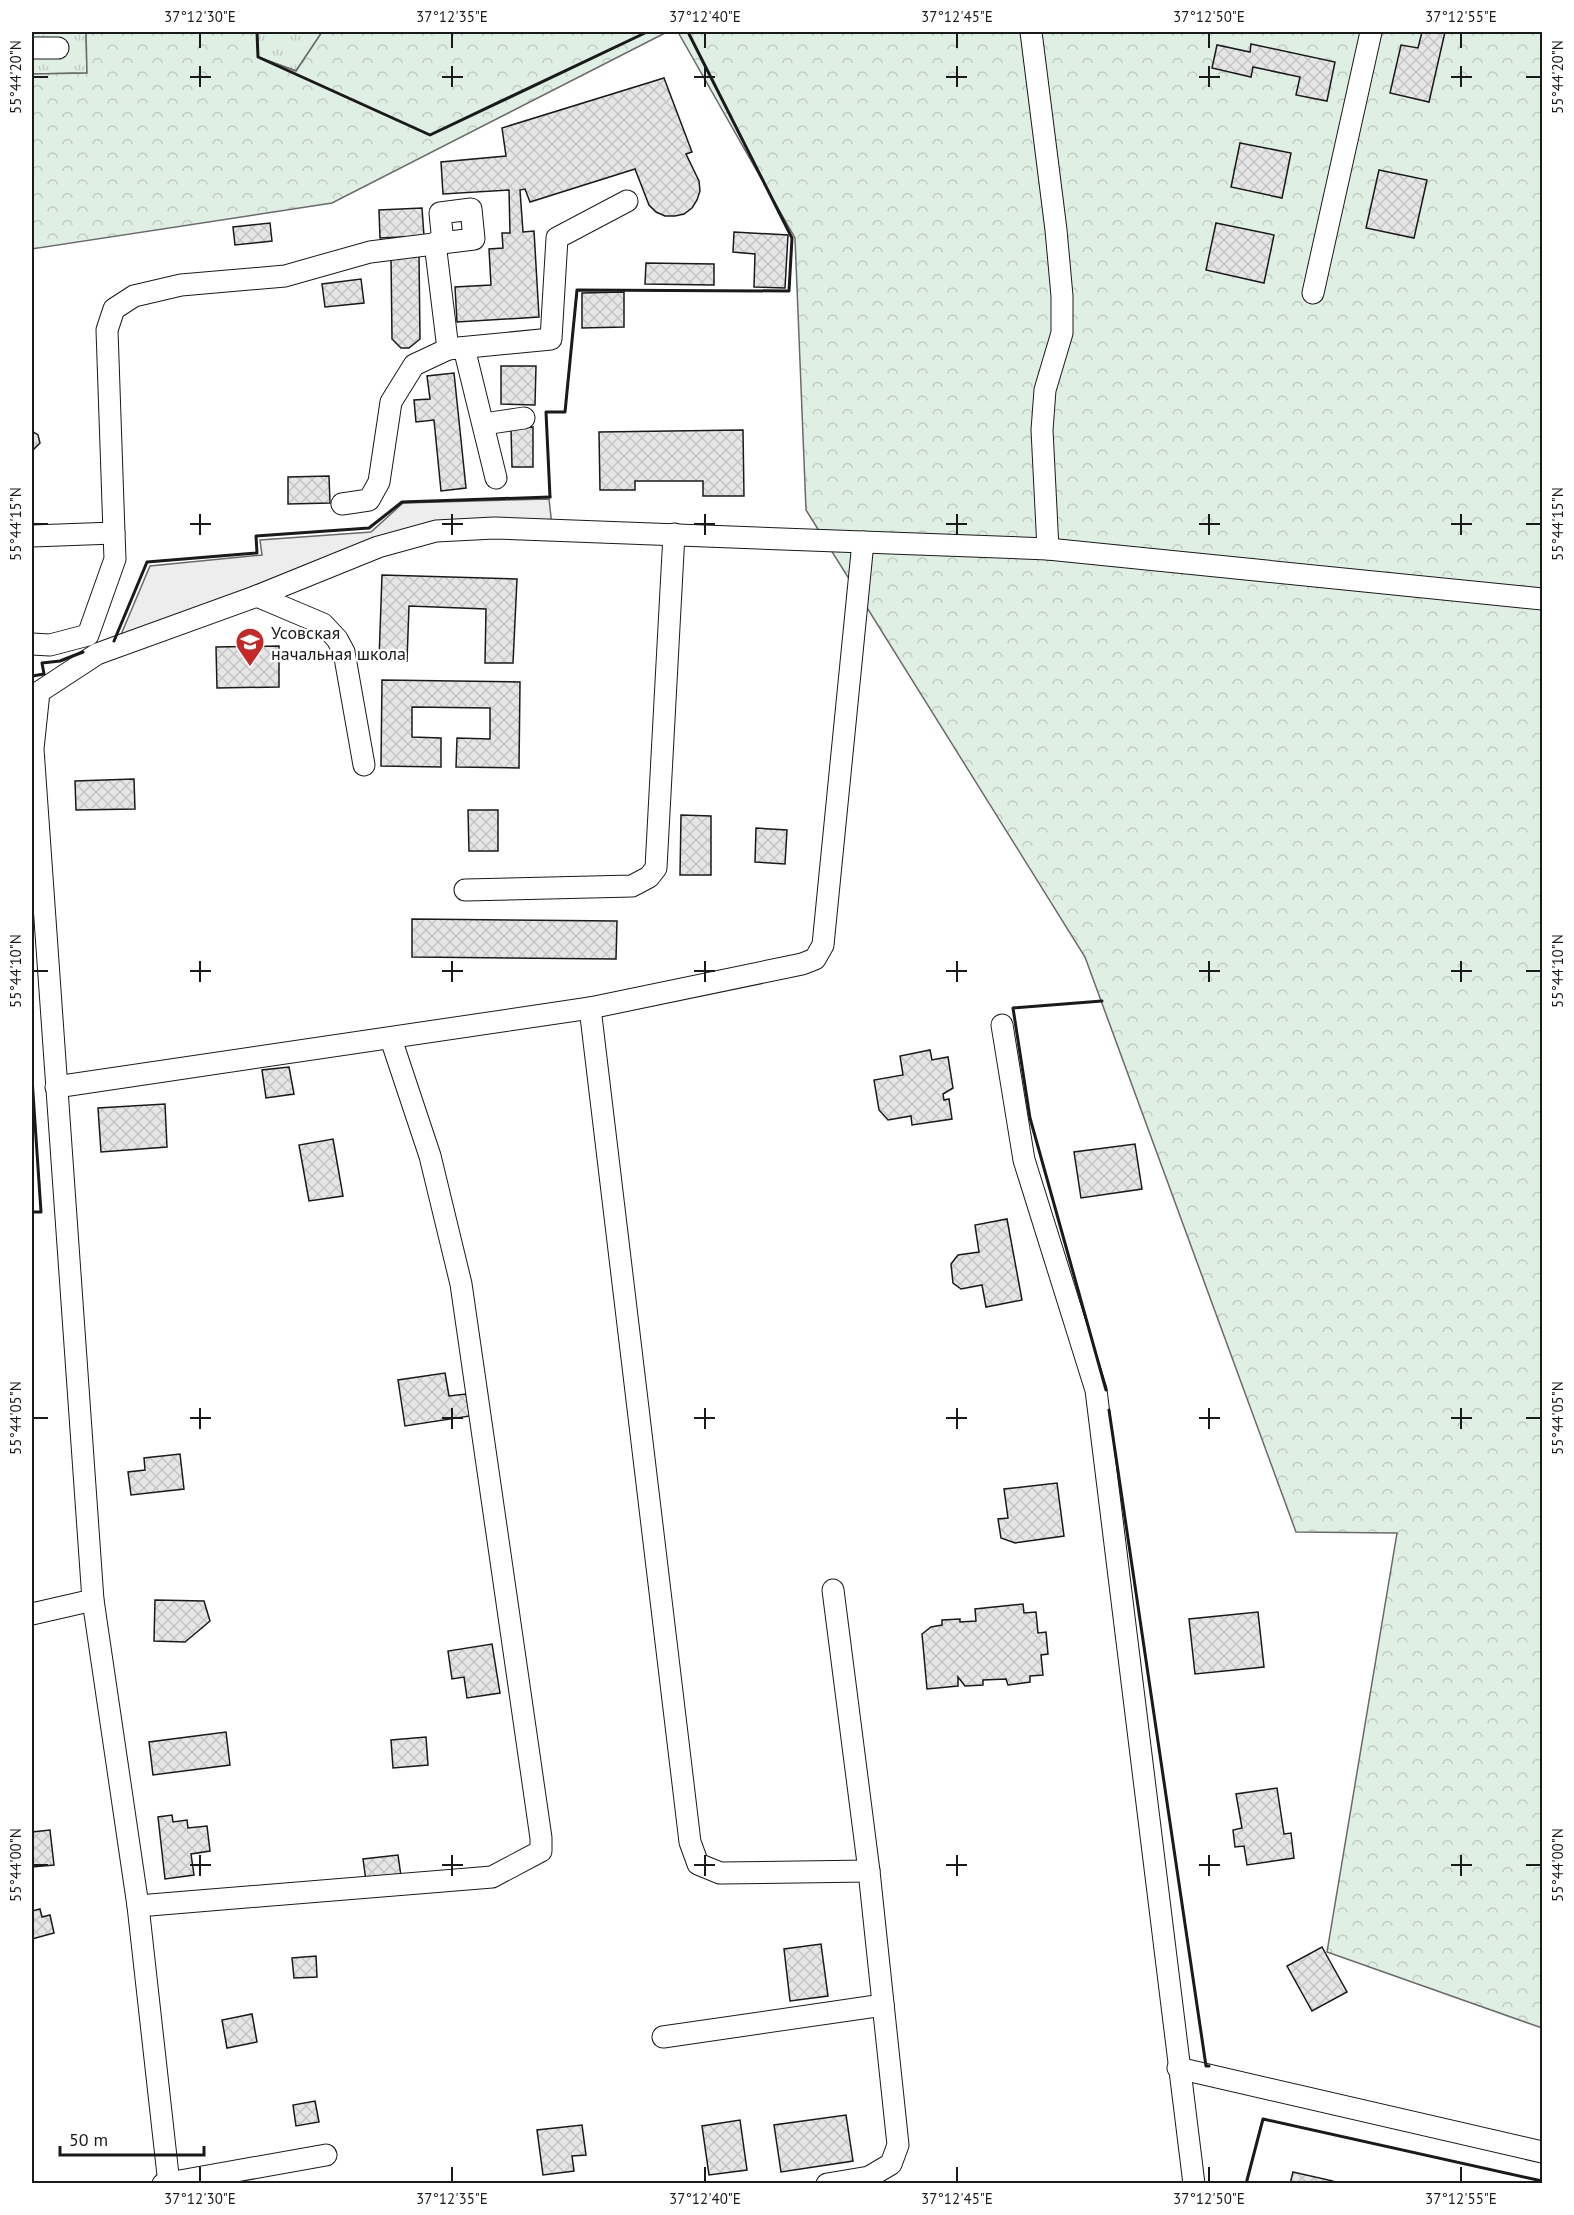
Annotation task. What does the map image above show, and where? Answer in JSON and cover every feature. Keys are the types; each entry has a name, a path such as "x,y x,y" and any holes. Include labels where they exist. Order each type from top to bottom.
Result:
{"street":[{"path":"1031,32 1062,296 1062,333 1045,390 1042,430 1048,549"},
{"path":"1313,293 1371,32"},
{"path":"32,48 58,48"},
{"path":"342,504 369,500 378,482 391,402 414,365 456,349 551,339 557,238 627,201"},
{"path":"32,644 51,645 88,635 115,559 107,330 114,309 134,296 181,285 285,276 370,252 439,243 456,349 484,424 496,478"},
{"path":"484,424 524,418"},
{"path":"326,2155 167,2183 138,1906 93,1600 33,749 33,730 39,692 97,654 257,596 378,547 436,531 494,528 1048,549 1542,599"},
{"path":"32,536 114,533"},
{"path":"465,890 632,886 649,877 656,868 674,534"},
{"path":"56,1087 590,1008 802,964 815,959 823,945 863,542"},
{"path":"257,596 323,624 337,639 344,652 364,765"},
{"path":"590,1008 690,1842 698,1864 720,1873 869,1871"},
{"path":"1002,1025 1024,1160 1096,1390 1194,2184"},
{"path":"138,1906 492,1877 541,1851 541,1838 461,1284 430,1156 391,1039"},
{"path":"827,2184 869,2177 891,2164 898,2145 869,1871 833,1590"},
{"path":"32,1614 93,1600"},
{"path":"663,2037 883,2006"},
{"path":"1178,2068 1542,2152"}],"green space":[{"path":"32,32 86,32 87,73 32,74"},
{"path":"86,32 257,32 258,57 296,71 322,32 667,32 332,203 32,249 32,74 87,73"},
{"path":"257,32 322,32 296,71 258,57"},
{"path":"678,32 1542,32 1542,2028 1327,1952 1397,1533 1296,1532 1085,957 806,510 795,238"}],"shaded area":[{"path":"549,499 552,526 436,528 120,637 150,566 262,555 260,540 371,532 403,503"}],"building":[{"path":"1422,32 1445,32 1429,102 1390,93 1401,45 1418,48"},
{"path":"1251,44 1335,62 1327,101 1296,95 1300,77 1253,67 1251,77 1212,68 1217,45 1250,52"},
{"path":"664,78 692,152 686,154 699,181 700,191 692,208 684,214 675,216 665,216 656,212 649,205 635,169 530,202 525,189 520,190 523,232 534,231 539,317 457,322 455,287 491,285 489,249 503,248 502,233 510,233 509,190 443,194 441,162 506,156 502,128"},
{"path":"1240,143 1291,153 1282,198 1231,187"},
{"path":"1379,170 1427,180 1414,238 1366,228"},
{"path":"422,208 424,236 380,238 379,210"},
{"path":"270,223 272,241 235,245 233,227"},
{"path":"1216,223 1274,235 1264,283 1206,270"},
{"path":"734,232 788,235 785,288 754,287 755,254 733,252"},
{"path":"391,255 419,255 420,339 409,348 401,348 392,339"},
{"path":"646,263 714,264 714,285 645,284"},
{"path":"361,279 364,303 325,307 322,284"},
{"path":"624,292 624,327 582,328 582,293"},
{"path":"501,366 536,366 535,405 501,404"},
{"path":"454,373 466,488 441,491 434,420 416,422 414,400 430,399 427,376"},
{"path":"533,427 533,467 512,467 511,428"},
{"path":"743,430 744,496 703,496 703,481 635,481 635,490 600,490 599,432"},
{"path":"32,431 38,435 40,443 32,451"},
{"path":"329,476 330,503 288,504 288,477"},
{"path":"382,575 517,579 513,663 485,663 486,609 409,606 407,661 379,660"},
{"path":"279,646 279,687 217,688 216,647"},
{"path":"382,680 520,682 519,768 456,767 457,738 490,739 490,708 412,707 412,737 441,738 441,767 381,766"},
{"path":"134,779 135,809 76,810 75,781"},
{"path":"468,810 498,810 498,851 469,851"},
{"path":"681,815 711,816 711,875 680,875"},
{"path":"756,828 787,830 785,864 755,862"},
{"path":"412,919 617,921 616,959 412,957"},
{"path":"930,1050 932,1060 948,1057 953,1088 943,1094 944,1100 949,1099 952,1119 912,1125 911,1116 888,1120 879,1110 874,1080 903,1075 900,1056"},
{"path":"289,1067 294,1094 266,1098 262,1070"},
{"path":"165,1104 167,1147 101,1152 98,1108"},
{"path":"333,1139 343,1196 309,1201 299,1145"},
{"path":"1135,1144 1142,1189 1081,1198 1074,1152"},
{"path":"1007,1219 1022,1300 986,1307 982,1285 961,1289 953,1283 951,1264 958,1255 979,1252 975,1225"},
{"path":"445,1373 449,1396 466,1394 470,1416 405,1426 398,1380"},
{"path":"180,1454 184,1489 131,1495 128,1472 145,1470 144,1458"},
{"path":"1057,1483 1064,1536 1015,1543 1001,1538 998,1519 1008,1518 1004,1489"},
{"path":"155,1600 204,1601 210,1621 185,1642 154,1641"},
{"path":"1023,1604 1024,1613 1036,1612 1038,1633 1046,1632 1048,1654 1041,1655 1043,1675 1030,1676 1030,1682 1008,1685 1006,1679 983,1680 983,1685 965,1686 958,1677 958,1686 927,1689 922,1634 931,1627 942,1625 942,1620 976,1621 975,1609"},
{"path":"1258,1612 1264,1667 1195,1674 1189,1619"},
{"path":"492,1644 500,1693 467,1698 464,1677 452,1679 448,1651"},
{"path":"226,1732 230,1765 153,1775 149,1742"},
{"path":"426,1737 428,1765 393,1768 391,1740"},
{"path":"1277,1788 1284,1834 1291,1833 1294,1858 1247,1865 1244,1846 1235,1847 1233,1830 1242,1828 1236,1794"},
{"path":"172,1815 173,1822 187,1820 188,1828 207,1826 210,1851 191,1854 194,1875 165,1879 158,1817"},
{"path":"50,1830 54,1865 32,1867 32,1832"},
{"path":"398,1855 401,1876 366,1881 363,1859"},
{"path":"40,1909 42,1917 50,1915 54,1933 32,1939 32,1911"},
{"path":"821,1944 828,1996 790,2001 784,1949"},
{"path":"1322,1947 1347,1992 1312,2011 1287,1966"},
{"path":"316,1956 317,1977 294,1978 292,1958"},
{"path":"252,2014 257,2042 227,2048 222,2020"},
{"path":"315,2101 319,2122 296,2126 293,2105"},
{"path":"846,2115 853,2161 781,2172 774,2125"},
{"path":"740,2120 747,2170 709,2175 702,2126"},
{"path":"582,2125 586,2155 572,2156 574,2171 543,2175 537,2130"},
{"path":"1293,2172 1333,2181 1333,2184 1290,2184"}],"wall":[{"path":"257,32 258,57 430,135 647,32"},
{"path":"550,497 546,412 565,412 577,290 789,291 792,238 688,32"},
{"path":"114,641 147,562 257,553 256,536 369,528 402,502 550,497"},
{"path":"32,676 44,674 42,663 60,661 83,652"},
{"path":"1102,1001 1013,1008 1030,1118 1106,1390"},
{"path":"32,1078 41,1212 32,1212"},
{"path":"1109,1410 1206,2066 1209,2066"},
{"path":"1246,2184 1263,2119 1542,2181"}],"place":[{"name":"Усовская начальная школа","path":"250,668"}]}
